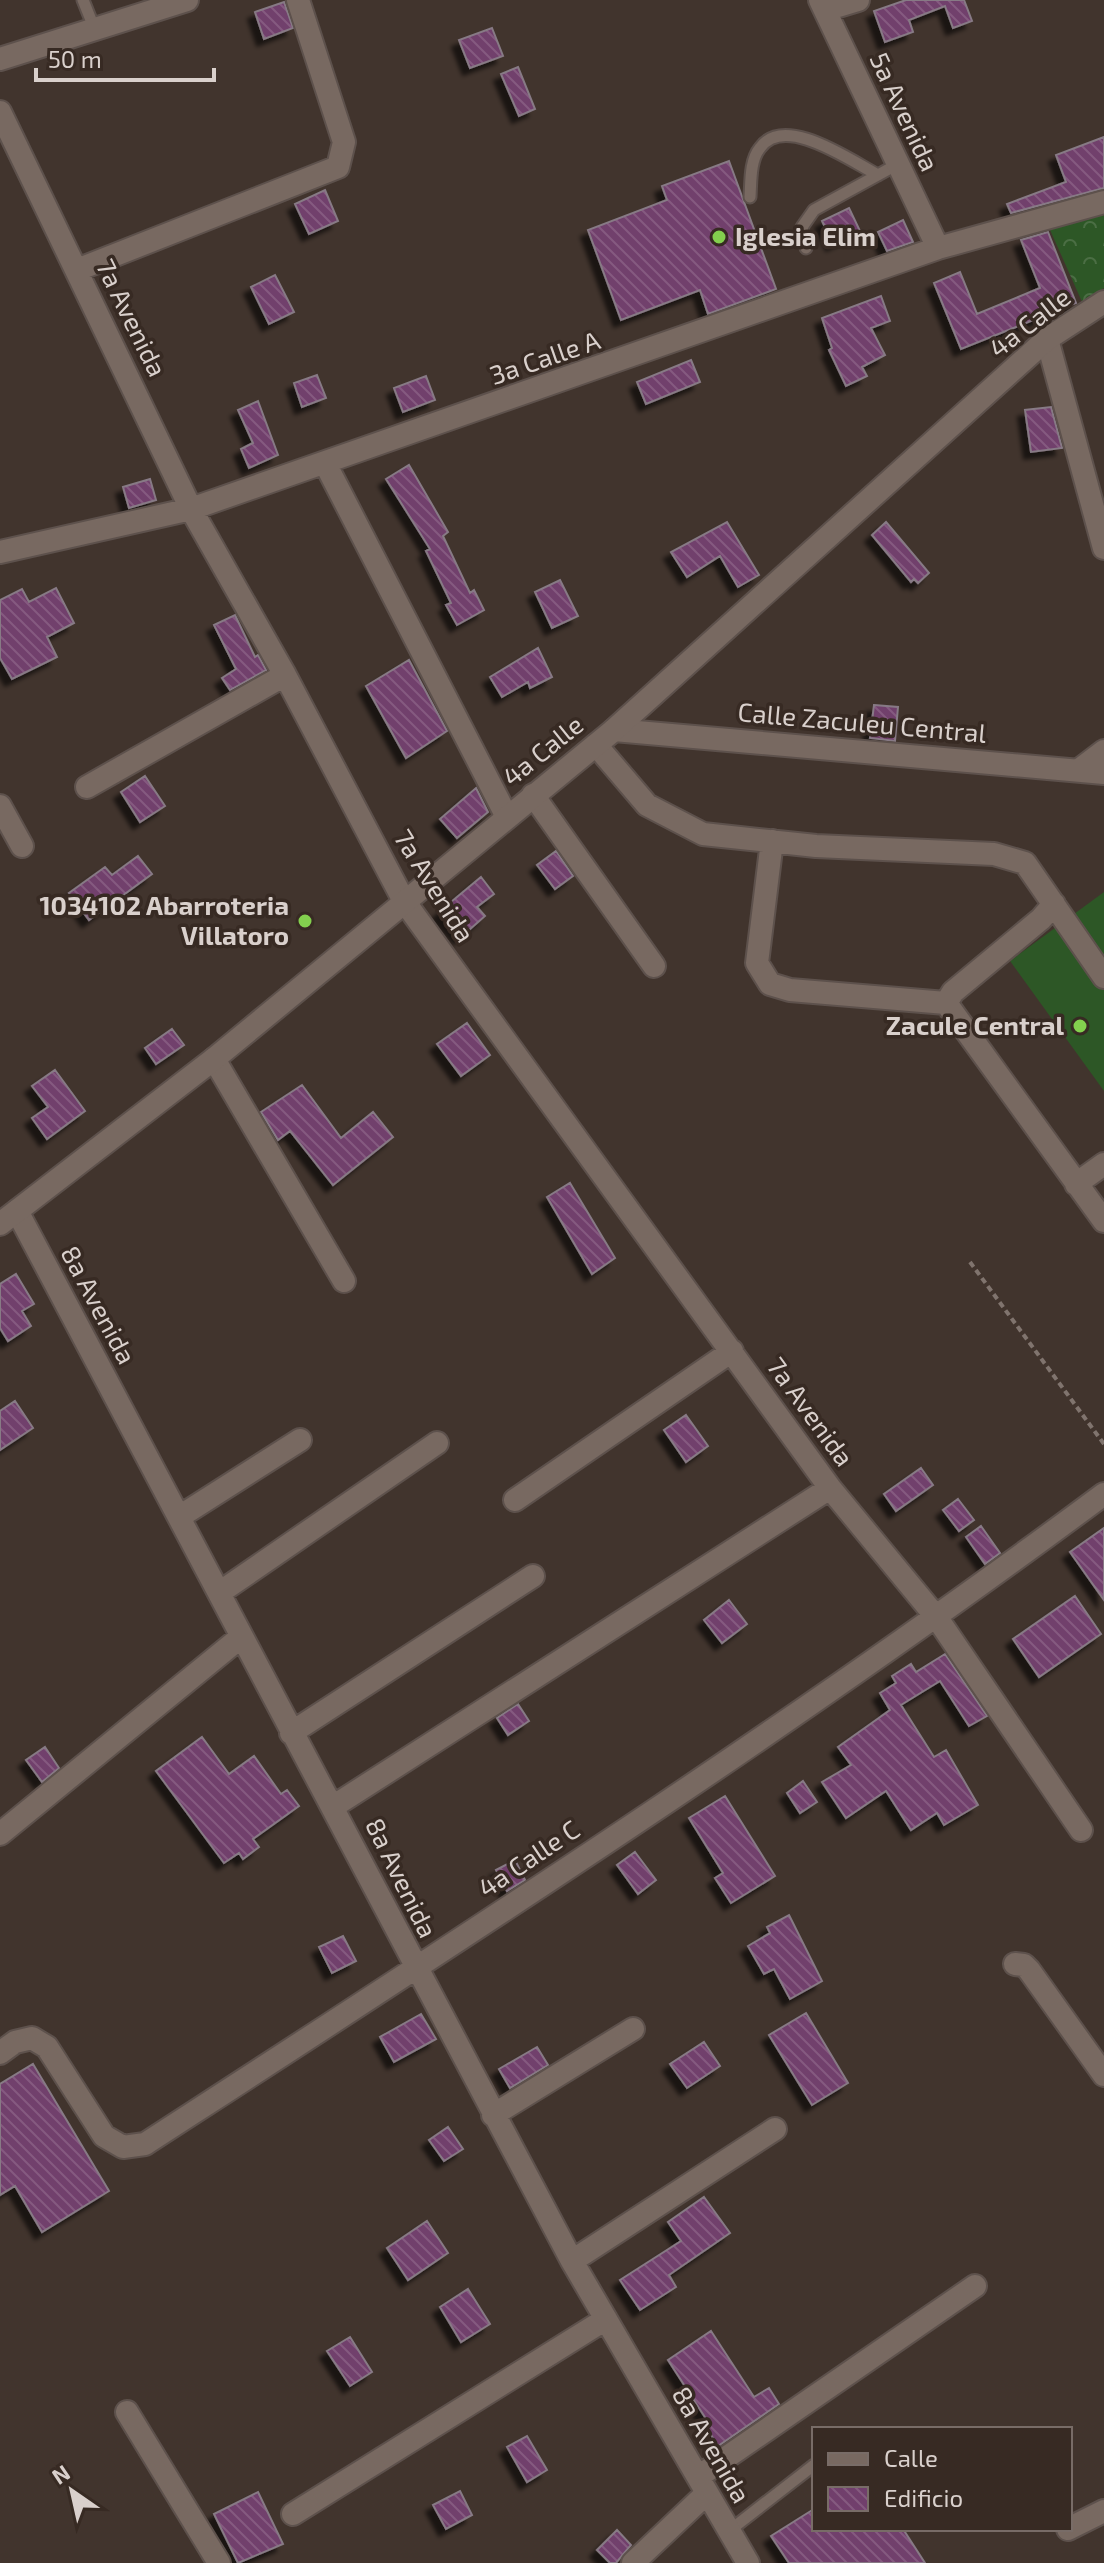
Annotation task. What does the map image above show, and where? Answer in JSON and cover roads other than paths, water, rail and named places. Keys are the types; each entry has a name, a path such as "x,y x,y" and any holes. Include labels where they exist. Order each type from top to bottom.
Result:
{"street":[{"path":"0,59 187,0"},
{"path":"77,270 338,167 344,142 298,0"},
{"path":"823,5 858,0"},
{"name":"5a Avenida","path":"823,5 938,248"},
{"name":"7a Avenida","path":"0,112 191,509 285,675 404,901 830,1488 937,1618 1081,1830"},
{"name":"3a Calle A","path":"0,552 191,509 938,248 1104,202"},
{"name":"4a Calle","path":"8,1218 214,1059 614,730 1047,339 1104,302"},
{"path":"1047,339 1104,548"},
{"path":"325,463 507,817"},
{"path":"87,787 285,675"},
{"name":"Calle Zaculeu Central","path":"614,730 1104,773"},
{"path":"596,745 647,805 703,834 830,847 994,854 1025,863 1104,977"},
{"path":"1079,770 1104,751"},
{"path":"533,795 654,966"},
{"path":"0,806 22,846"},
{"path":"772,841 757,963 770,984 790,990 946,1003 1104,1221"},
{"path":"946,1003 953,992 1041,919 1054,904"},
{"path":"214,1059 344,1281"},
{"path":"1076,1184 1104,1164"},
{"name":"8a Avenida","path":"8,1218 179,1517 291,1733 334,1806 415,1969 572,2261 748,2563"},
{"path":"515,1500 732,1351"},
{"path":"179,1517 300,1440"},
{"path":"219,1593 437,1443"},
{"path":"334,1806 830,1488"},
{"name":"4a Calle C","path":"0,2053 15,2042 32,2038 40,2042 47,2047 104,2136 123,2147 145,2144 415,1969 937,1618 1104,1494"},
{"path":"291,1733 533,1576"},
{"path":"0,1834 241,1637"},
{"path":"1015,1964 1024,1965 1029,1970 1104,2075"},
{"path":"493,2115 633,2029"},
{"path":"572,2261 775,2129"},
{"path":"633,2563 702,2485 975,2286"},
{"path":"293,2514 606,2319"},
{"path":"127,2412 219,2563"},
{"path":"1072,2527 1104,2511"}],"lane":[{"path":"83,0 95,30"},
{"path":"750,197 754,159 760,146 774,136 802,136 878,175"},
{"path":"806,248 802,227 814,210 898,164"},
{"path":"729,2531 812,2467"}],"place":[{"name":"Iglesia Elim","path":"719,237"},
{"name":"1034102 Abarroteria Villatoro","path":"305,921"},
{"name":"Zacule Central","path":"1080,1026"}]}
